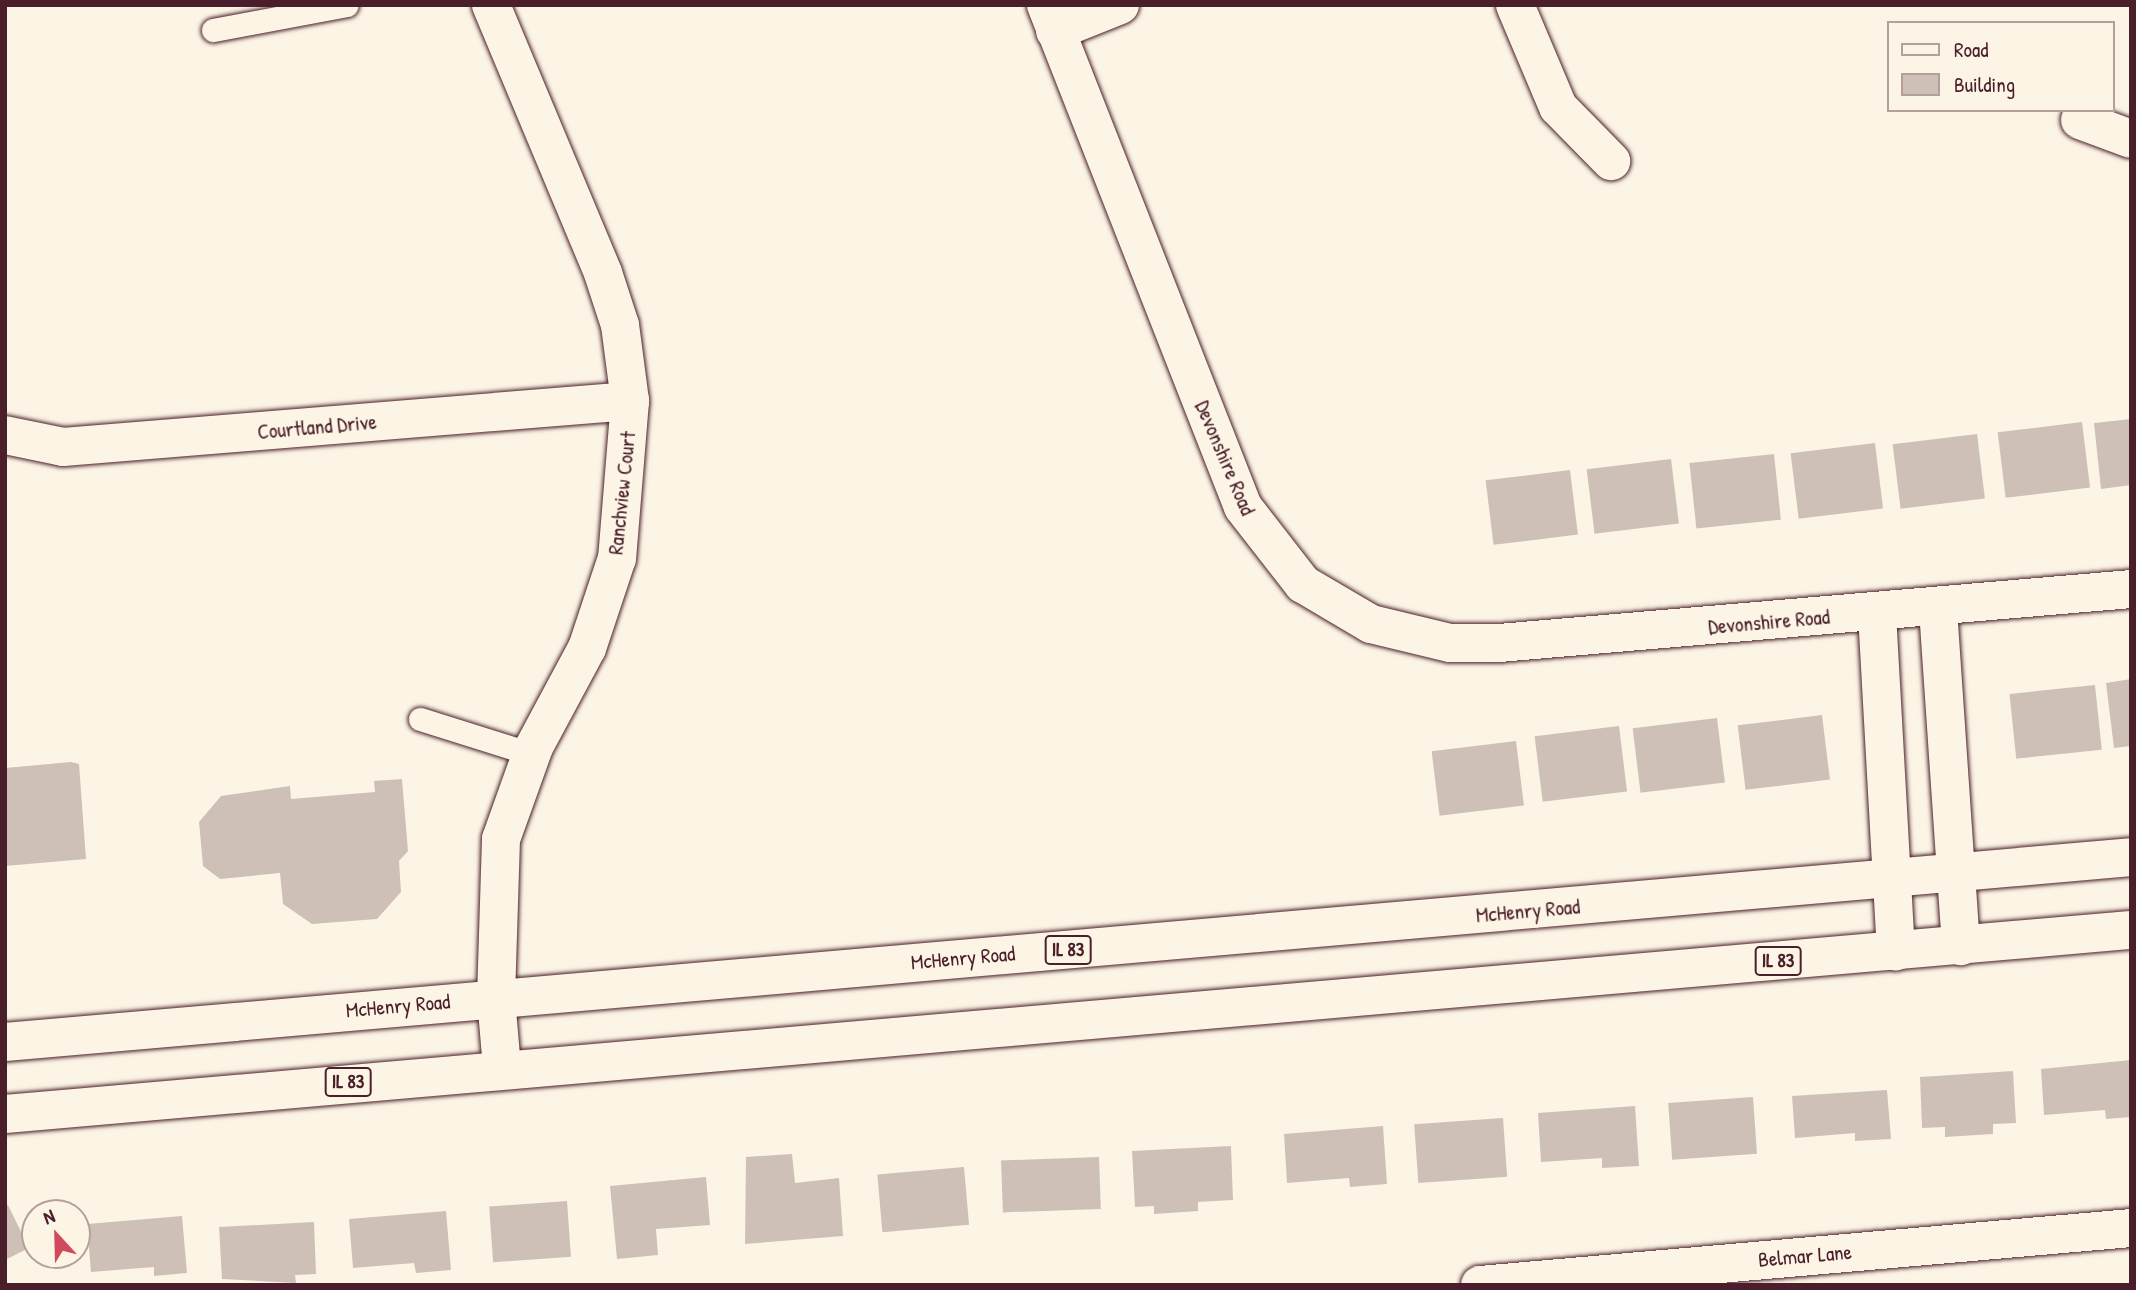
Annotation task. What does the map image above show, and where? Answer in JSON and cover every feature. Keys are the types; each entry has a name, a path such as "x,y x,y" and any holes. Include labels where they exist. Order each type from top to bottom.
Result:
{"street":[{"name":"Ranchview Court","path":"491,5 603,273 620,325 631,401 617,558 587,648 532,754 501,839 496,998 502,1068"},
{"path":"1051,18 1119,5"},
{"path":"1515,5 1558,107 1611,161"},
{"name":"Devonshire Road","path":"1051,18 1242,507 1303,584 1371,624 1450,643 1938,609 2131,589"},
{"path":"2080,120 2131,139"},
{"name":"Courtland Drive","path":"5,435 63,447 631,401"},
{"path":"1938,609 1961,946"},
{"path":"1877,613 1896,951"},
{"name":"McHenry Road","path":"5,1042 1955,875 2131,857"},
{"name":"IL 83","path":"5,1114 502,1068 2131,930"},
{"name":"Belmar Lane","path":"1480,1285 1582,1280 2131,1228"}],"lane":[{"path":"213,30 347,5"},
{"path":"420,719 532,754"}],"building":[{"path":"2131,419 2131,485 2101,489 2094,423"},
{"path":"2082,422 2090,488 2006,498 1998,432"},
{"path":"1977,434 1985,499 1901,509 1893,444"},
{"path":"1875,443 1883,509 1799,519 1791,453"},
{"path":"1774,454 1781,520 1696,529 1689,463"},
{"path":"1671,459 1679,524 1595,534 1587,469"},
{"path":"1570,470 1578,535 1494,545 1486,480"},
{"path":"2131,679 2131,746 2114,748 2106,683"},
{"path":"2095,685 2102,750 2016,759 2009,694"},
{"path":"1822,715 1830,780 1746,790 1738,725"},
{"path":"1717,718 1725,783 1641,793 1633,728"},
{"path":"1619,726 1627,792 1543,802 1535,736"},
{"path":"1516,741 1524,806 1440,816 1432,751"},
{"path":"71,762 79,764 86,859 5,866 5,768"},
{"path":"402,779 408,851 399,861 401,892 377,919 312,924 283,904 280,873 220,879 203,866 199,822 221,796 290,786 291,799 375,792 374,781"},
{"path":"2131,1060 2131,1117 2106,1119 2105,1110 2044,1115 2041,1069"},
{"path":"2013,1071 2016,1123 1993,1124 1993,1134 1945,1137 1945,1127 1922,1128 1920,1077"},
{"path":"1887,1090 1891,1139 1855,1141 1855,1133 1795,1138 1792,1096"},
{"path":"1753,1097 1757,1154 1672,1160 1668,1103"},
{"path":"1635,1106 1639,1166 1602,1168 1602,1158 1541,1162 1538,1113"},
{"path":"1503,1118 1507,1177 1418,1183 1414,1124"},
{"path":"1383,1126 1387,1184 1350,1187 1349,1178 1287,1183 1284,1134"},
{"path":"1231,1146 1233,1200 1198,1202 1198,1211 1154,1214 1154,1206 1135,1207 1132,1151"},
{"path":"792,1154 795,1183 839,1178 843,1236 745,1244 746,1157"},
{"path":"1099,1157 1101,1209 1003,1212 1001,1160"},
{"path":"964,1167 969,1225 882,1232 877,1175"},
{"path":"706,1177 710,1225 656,1229 658,1255 617,1259 610,1186"},
{"path":"567,1201 571,1257 493,1262 489,1206"},
{"path":"8,1205 21,1232 21,1252 5,1260 5,1206"},
{"path":"446,1211 451,1270 416,1273 414,1263 353,1268 349,1219"},
{"path":"182,1216 187,1273 154,1276 154,1267 91,1272 91,1224"},
{"path":"314,1222 316,1274 295,1275 296,1283 222,1279 219,1227"}]}
